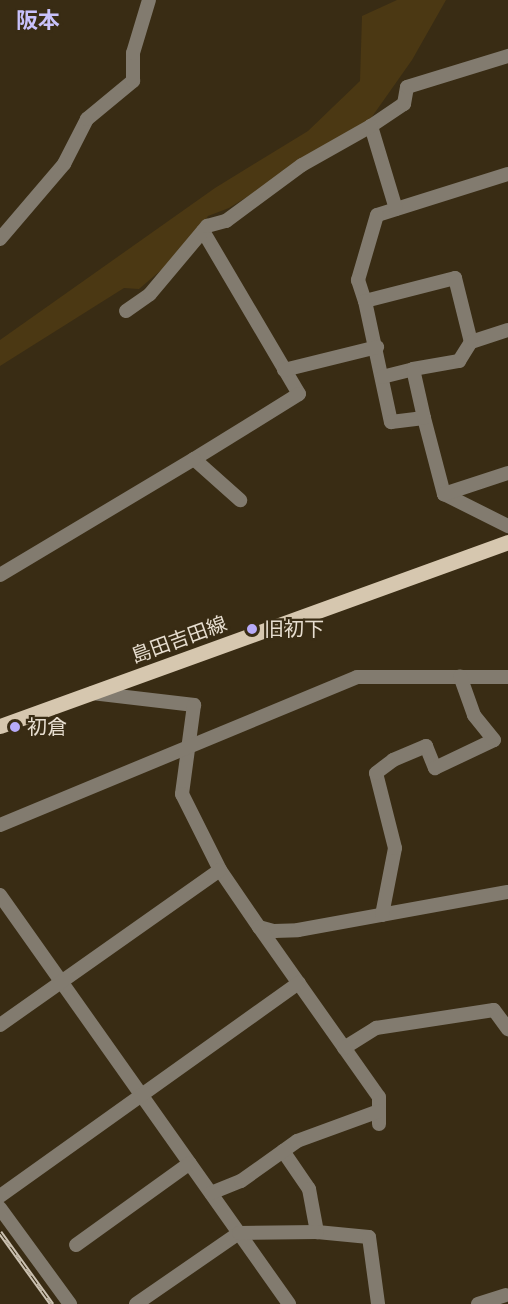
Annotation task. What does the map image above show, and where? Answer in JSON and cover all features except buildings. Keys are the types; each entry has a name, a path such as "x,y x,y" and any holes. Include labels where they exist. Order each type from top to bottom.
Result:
{"main road":[{"name":"島田吉田線","path":"0,726 508,542"}],"street":[{"path":"0,239 64,164 87,119 133,81 133,53 149,0"},
{"path":"126,311 150,294 203,231 226,221 302,165 371,126 404,104 407,87 508,56"},
{"path":"371,126 396,209"},
{"path":"424,418 391,422 359,268 377,215 508,174"},
{"path":"0,576 299,394 203,231"},
{"path":"366,301 455,278 471,342"},
{"path":"382,377 459,361 471,342 508,330"},
{"path":"284,370 377,347"},
{"path":"413,369 444,494 508,526"},
{"path":"194,459 240,500"},
{"path":"444,494 508,473"},
{"path":"382,915 395,848 376,772 393,760 426,746 435,768 494,740 474,715 460,676"},
{"path":"0,825 357,677 508,676"},
{"path":"92,693 194,705 182,794 220,870 379,1097 379,1118 297,1141 241,1180 211,1193"},
{"path":"0,1025 220,870"},
{"path":"260,927 274,931 298,930 508,892"},
{"path":"0,896 289,1304"},
{"path":"0,1196 299,983"},
{"path":"344,1048 376,1028 494,1010 508,1029"},
{"path":"283,1151 309,1189 317,1232"},
{"path":"76,1245 190,1163"},
{"path":"0,1208 70,1304"},
{"path":"136,1304 239,1233 317,1232 369,1237 378,1304"},
{"path":"478,1304 507,1297"}],"shaded area":[{"path":"397,0 446,0 412,60 369,121 229,208 208,216 188,247 139,289 124,288 0,366 0,340 215,188 308,131 360,81 362,16"}],"railway":[{"path":"0,1232 52,1304"}],"place":[{"name":"旧初下","path":"252,629"},
{"name":"初倉","path":"15,727"}],"district":[{"name":"阪本","path":"38,21"}]}
